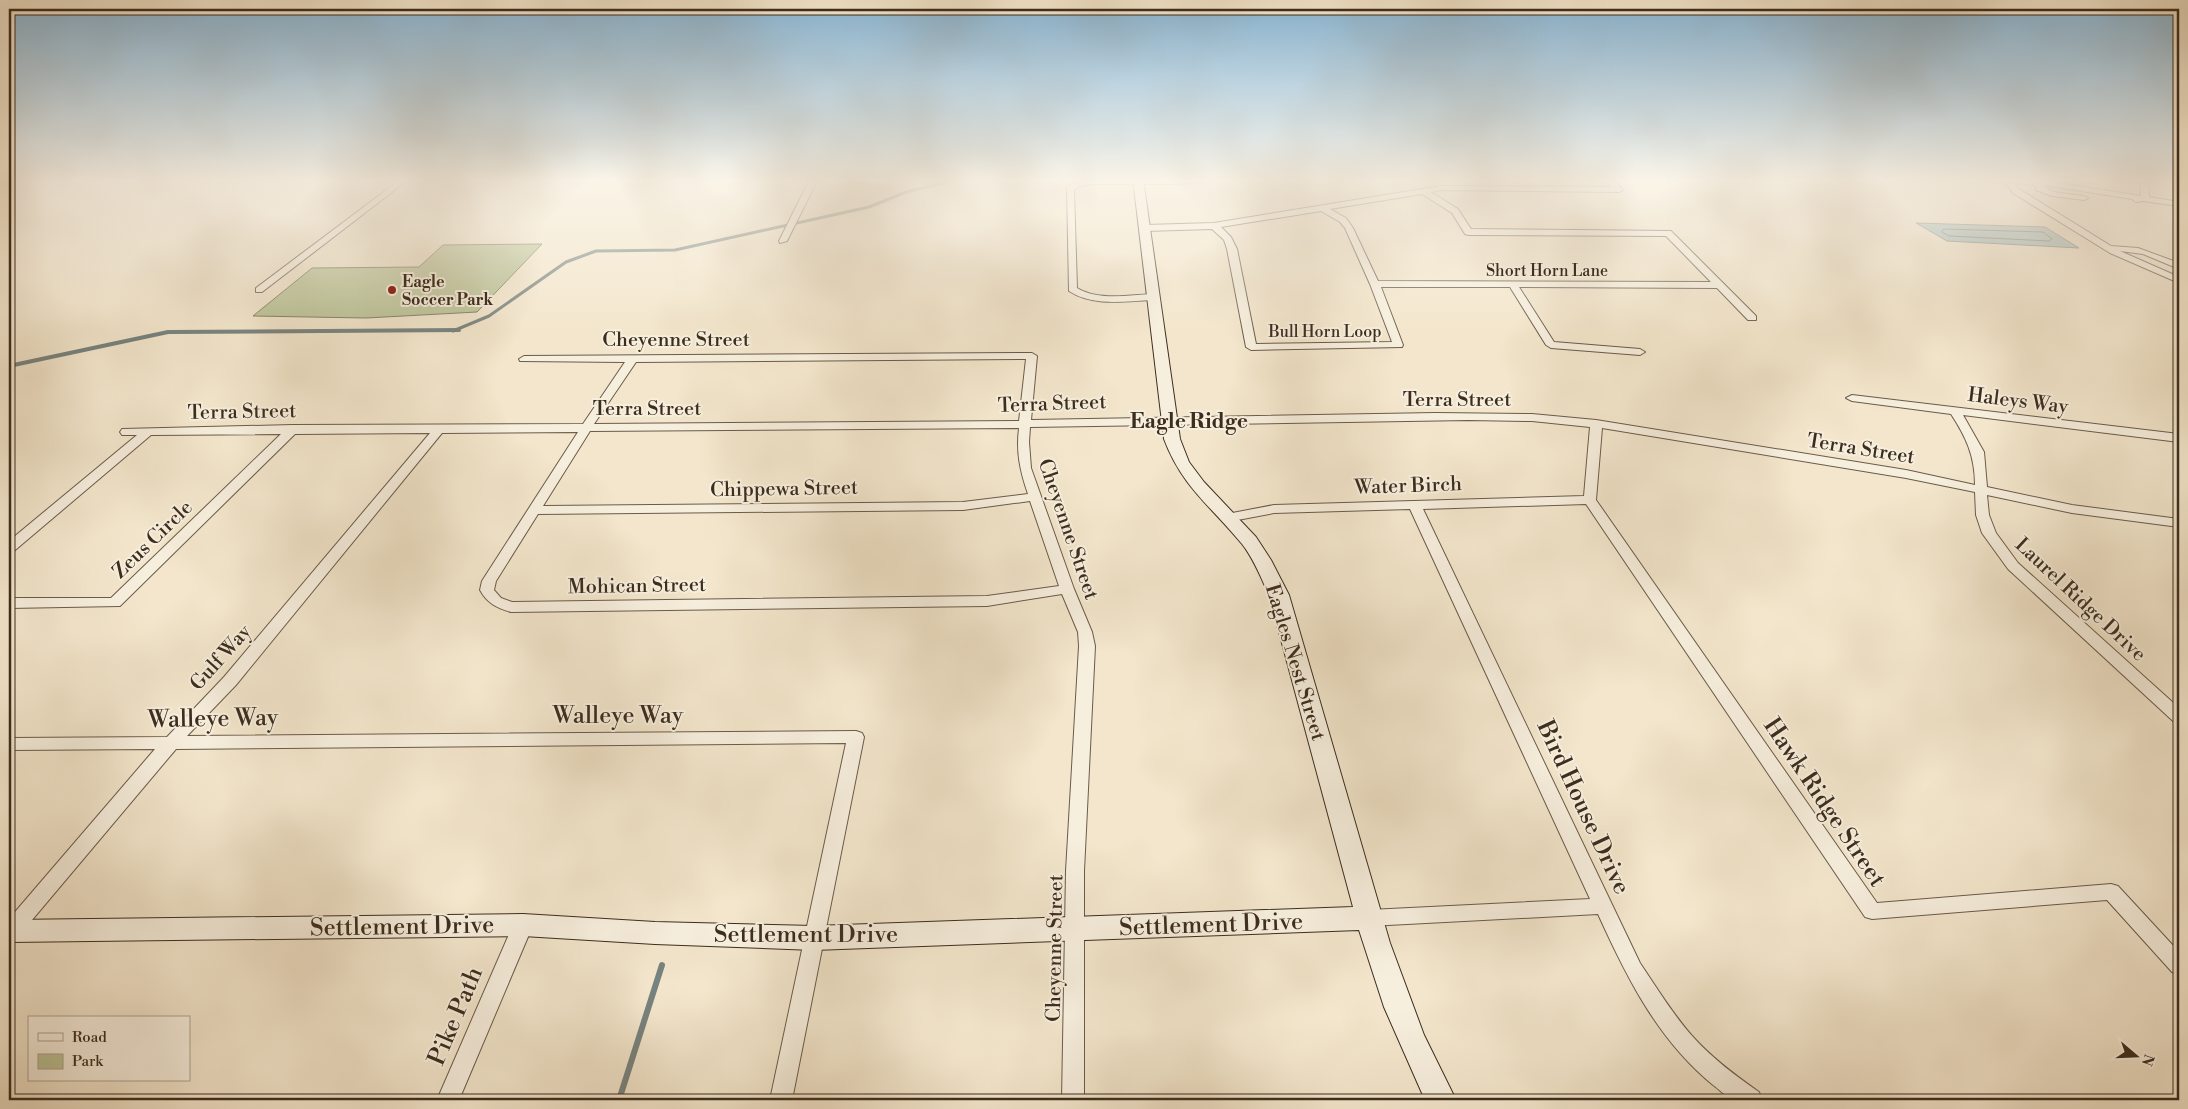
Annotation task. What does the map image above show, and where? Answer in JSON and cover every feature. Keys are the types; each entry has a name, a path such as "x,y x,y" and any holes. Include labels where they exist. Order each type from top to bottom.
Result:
{"street":[{"path":"259,290 336,231"},
{"path":"783,241 788,231"},
{"path":"1071,231 1072,289 1084,296 1153,297"},
{"name":"Eagles Nest Street","path":"1145,231 1169,420 1176,450 1181,462 1198,486 1249,542 1262,560 1279,595 1369,918 1394,1000 1408,1036 1441,1100"},
{"name":"Bull Horn Loop","path":"1220,231 1228,238 1232,249 1251,346 1398,346 1375,284 1350,231"},
{"path":"1467,231 1668,233 1752,318"},
{"path":"2080,231 2108,248 2179,280"},
{"path":"2108,248 2126,248 2149,252 2179,266"},
{"name":"Short Horn Lane","path":"1375,284 1719,285"},
{"path":"1513,285 1551,345 1640,352"},
{"name":"Cheyenne Street","path":"524,359 1032,356 1022,450 1025,468 1067,589 1085,632 1086,646 1075,871 1073,1100"},
{"name":"Mohican Street","path":"632,359 489,581 487,590 491,597 499,604 511,607 987,602 1067,589"},
{"name":"Haleys Way","path":"1852,398 2179,438"},
{"name":"Laurel Ridge Drive","path":"1955,411 1971,438 1979,457 1980,497 1987,530 1995,544 2009,561 2179,718"},
{"name":"Terra Street","path":"126,432 293,429 1026,424 1169,420 1550,418 1906,474 2072,509 2179,523"},
{"path":"1590,500 1596,424"},
{"name":"Gulf Way","path":"10,932 172,742 230,681 440,428"},
{"name":"Zeus Circle","path":"9,603 115,603 293,429"},
{"path":"9,548 148,432"},
{"name":"Chippewa Street","path":"534,510 963,506 1034,497"},
{"name":"Water Birch","path":"1227,518 1274,509 1590,500"},
{"name":"Hawk Ridge Street","path":"1590,500 1872,911 2111,892 2179,966"},
{"name":"Bird House Drive","path":"1414,504 1633,969 1665,1018 1687,1046 1724,1080 1751,1100"},
{"name":"Walleye Way","path":"9,744 856,737 780,1100"},
{"name":"Settlement Drive","path":"10,932 523,925 655,933 814,938 1369,918 1604,906"},
{"name":"Pike Path","path":"448,1100 523,925"}],"green space":[{"name":"Eagle Soccer Park","path":"542,244 477,312 366,318 253,316 312,268 419,267 443,245"}],"water":[{"path":"1929,231 2051,231 2079,248 1947,241"}],"waterway":[{"path":"455,330 489,316 566,262 596,251 675,250 762,231"},
{"path":"9,366 168,332 455,330"},
{"path":"619,1100 662,965"}],"place":[{"name":"Eagle Soccer Park","path":"392,290"}],"district":[{"name":"Eagle Ridge","path":"1189,421"}]}
